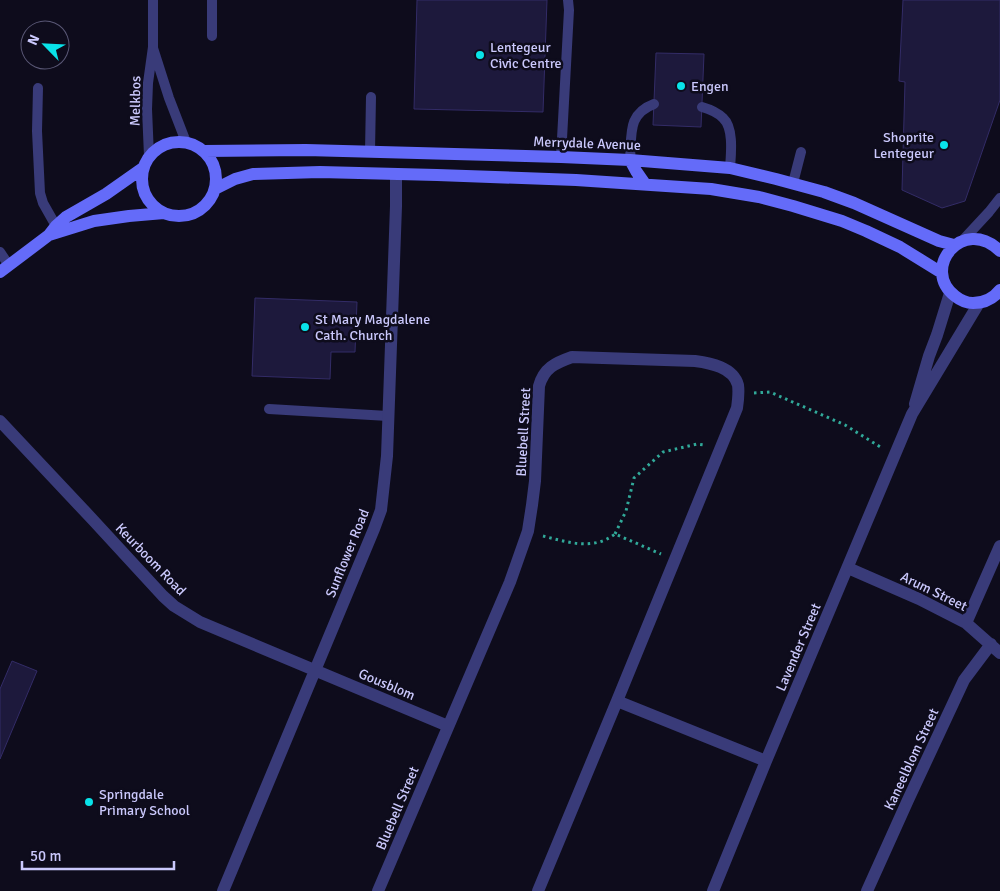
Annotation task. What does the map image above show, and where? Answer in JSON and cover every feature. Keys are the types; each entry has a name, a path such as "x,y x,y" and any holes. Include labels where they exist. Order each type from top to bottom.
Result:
{"street":[{"path":"176,141 186,142 196,145 211,159 215,168 215,189 211,199 195,213 185,216 174,216 154,207 147,198 143,188 143,168 157,149 176,141"},
{"name":"Merrydale Avenue","path":"204,151 306,150 561,157 730,168 824,192 854,203 933,238 959,243 973,238 983,240 1000,250"},
{"path":"630,160 645,184"},
{"path":"4,268 53,230 66,217 106,194 143,168"},
{"path":"215,189 235,179 253,174 320,172 684,186 759,197 819,214 866,231 900,247 942,273"},
{"name":"Sunflower Road","path":"223,891 381,510 387,456 396,174"},
{"path":"53,230 94,221 164,213"},
{"path":"959,243 947,253 943,263 942,273 945,284 950,292 958,299 968,303 979,303 998,296"},
{"name":"Lavender Street","path":"713,891 912,414 950,292"},
{"name":"Lavender Street","path":"912,414 979,303"},
{"name":"Bluebell Street","path":"378,891 510,582 528,531 535,481 539,386 541,379 552,365 572,357 711,363 722,367 733,376 738,383 738,394"},
{"path":"538,891 738,408 738,394"},
{"name":"Keurboom Road","path":"0,421 174,606 200,622 315,670"},
{"path":"966,623 1000,546"},
{"name":"Arum Street","path":"848,568 919,599 966,623 996,649"},
{"name":"Kaneelblom Street","path":"866,891 964,680 996,649"},
{"name":"Gousblom","path":"315,670 448,726"},
{"path":"617,701 766,761"}],"lane":[{"name":"Melkbos","path":"150,156 147,109 148,83 153,47 153,0"},
{"path":"212,0 212,36"},
{"path":"561,157 568,0"},
{"name":"Melkbos","path":"153,47 169,98 186,142"},
{"path":"38,88 38,168 40,193 53,230"},
{"path":"370,97 370,152"},
{"path":"630,160 632,128 636,118 641,110 654,104"},
{"path":"702,107 714,111 724,118 728,124 731,142 730,168"},
{"path":"793,183 801,152"},
{"path":"959,243 1000,198"},
{"path":"0,252 4,268"},
{"path":"269,409 388,416"}],"path":[{"path":"738,394 770,392 845,425 894,457"},
{"path":"528,531 580,545 608,539 615,534 626,511 634,478 663,452 697,444 722,447"},
{"path":"615,534 676,560"}],"building":[{"name":"Lentegeur Civic Centre","path":"417,0 547,0 543,112 414,109"},
{"name":"Shoprite Lentegeur","path":"903,0 1000,0 1000,100 965,201 942,208 902,190 905,82 899,81"},
{"path":"656,53 704,54 701,127 653,125"},
{"name":"St Mary Magdalene Cath. Church","path":"255,298 357,302 355,352 331,352 330,379 252,376"},
{"path":"12,661 37,671 0,759 0,689"}],"place":[{"name":"Lentegeur Civic Centre","path":"480,55"},
{"name":"Engen","path":"681,86"},
{"name":"Shoprite Lentegeur","path":"944,145"},
{"name":"St Mary Magdalene Cath. Church","path":"305,327"},
{"name":"Springdale Primary School","path":"89,802"}]}
